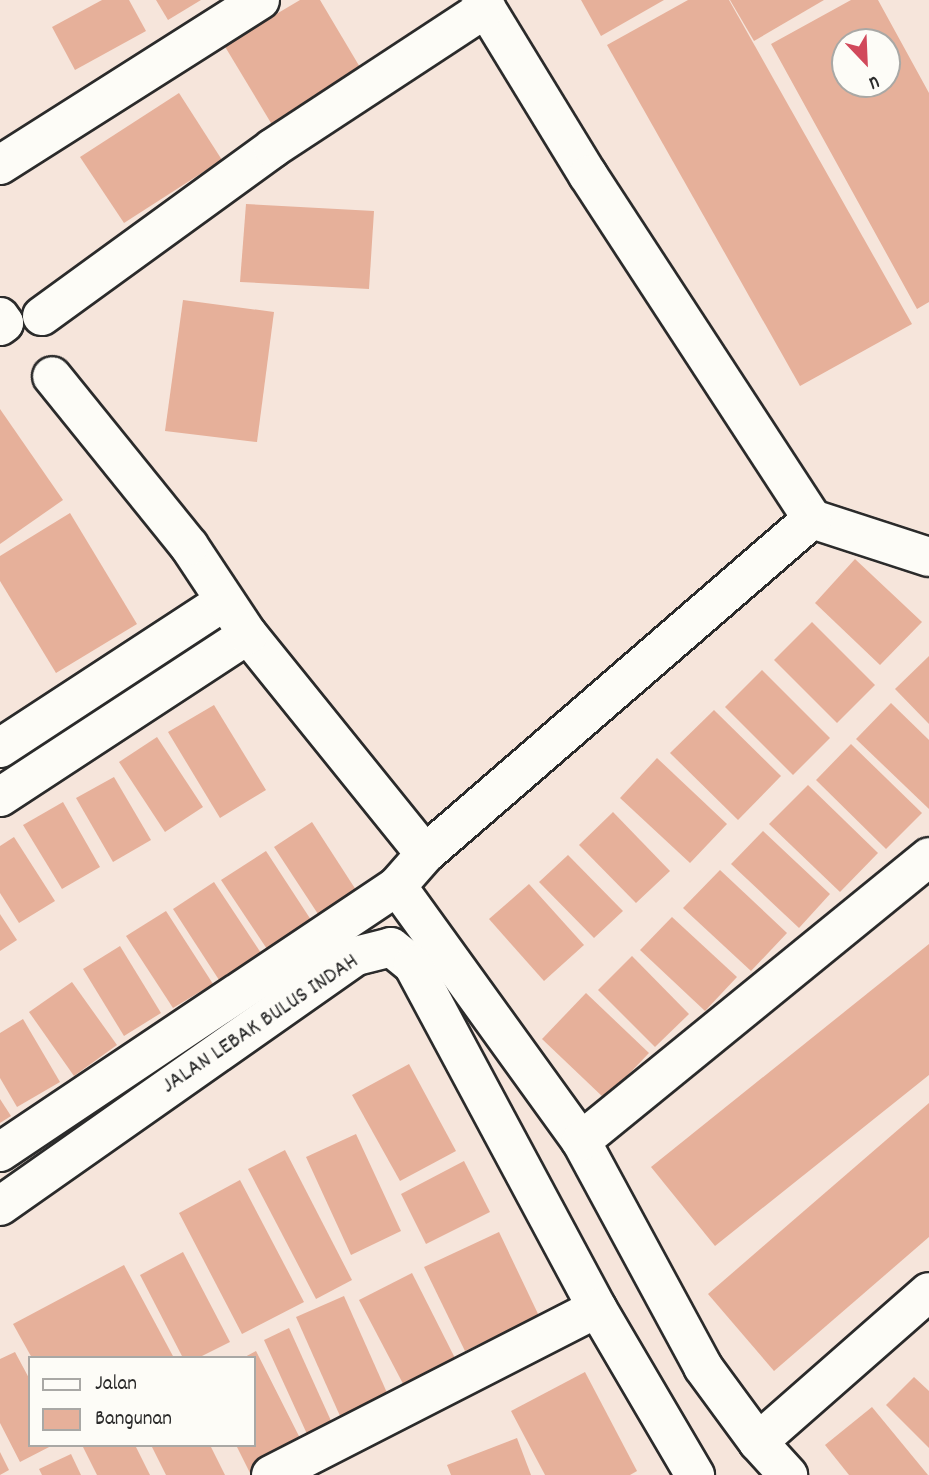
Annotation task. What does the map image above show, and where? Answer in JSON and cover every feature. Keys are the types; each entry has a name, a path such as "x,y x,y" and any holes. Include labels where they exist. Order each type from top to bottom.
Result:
{"street":[{"path":"0,164 260,0"},
{"path":"42,316 273,148 483,4 588,175 812,520 929,557"},
{"path":"0,317 4,323 0,326"},
{"path":"52,376 189,546 223,602 248,635 425,854"},
{"path":"0,1152 397,886 425,854 812,520"},
{"path":"0,748 223,602"},
{"path":"0,797 248,635"},
{"path":"581,1141 929,858"},
{"path":"397,886 581,1141 703,1367 758,1442 788,1475"},
{"name":"JALAN LEBAK BULUS INDAH","path":"0,1206 356,956 391,947 413,965 597,1308 695,1475"},
{"path":"758,1442 929,1292"},
{"path":"271,1475 597,1308"}],"building":[{"path":"102,0 129,0 146,31 75,70 52,27"},
{"path":"156,0 201,0 168,20"},
{"path":"300,0 320,0 364,74 274,128 224,45"},
{"path":"581,0 664,0 601,36"},
{"path":"688,0 729,0 912,324 800,386 607,45"},
{"path":"730,0 824,0 754,41"},
{"path":"851,0 878,0 893,28 831,28 831,98 901,98 901,42 929,93 929,302 917,309 771,44"},
{"path":"179,93 222,160 124,223 80,157"},
{"path":"246,204 374,211 369,289 240,282"},
{"path":"183,300 274,312 257,442 165,431"},
{"path":"0,409 63,500 0,544"},
{"path":"70,513 137,624 56,673 0,581 0,556"},
{"path":"855,559 922,622 880,665 815,603"},
{"path":"812,622 875,685 837,723 774,660"},
{"path":"929,656 929,724 895,689"},
{"path":"762,670 830,738 793,775 725,707"},
{"path":"891,703 929,740 929,809 856,739"},
{"path":"214,705 266,790 220,818 168,732"},
{"path":"714,710 781,776 738,820 670,753"},
{"path":"157,737 203,807 165,832 119,762"},
{"path":"851,744 922,813 886,849 816,780"},
{"path":"657,758 727,824 690,863 620,798"},
{"path":"114,777 151,840 113,862 76,798"},
{"path":"808,785 878,853 840,892 769,824"},
{"path":"63,802 100,867 62,889 23,825"},
{"path":"613,812 670,871 636,903 579,845"},
{"path":"312,822 356,890 318,914 274,847"},
{"path":"763,831 830,894 799,928 731,864"},
{"path":"14,837 55,901 19,923 0,893 0,846"},
{"path":"266,851 313,923 269,952 221,880"},
{"path":"568,855 623,911 594,938 539,882"},
{"path":"720,870 787,933 751,971 683,908"},
{"path":"214,882 263,956 221,983 173,909"},
{"path":"529,884 584,945 544,981 489,919"},
{"path":"166,911 213,984 173,1008 126,936"},
{"path":"0,914 17,940 0,951"},
{"path":"672,917 737,977 705,1011 640,950"},
{"path":"929,944 929,1075 715,1246 651,1167"},
{"path":"120,946 161,1013 124,1036 83,969"},
{"path":"632,956 689,1014 655,1047 598,990"},
{"path":"72,982 117,1045 74,1076 29,1012"},
{"path":"586,993 649,1053 605,1099 542,1039"},
{"path":"23,1019 60,1082 17,1107 0,1078 0,1033"},
{"path":"409,1064 456,1151 400,1181 352,1095"},
{"path":"0,1099 11,1116 0,1123"},
{"path":"929,1103 929,1237 774,1371 708,1294"},
{"path":"356,1134 401,1231 351,1255 306,1157"},
{"path":"285,1150 352,1280 316,1299 248,1169"},
{"path":"464,1161 490,1212 426,1244 401,1194"},
{"path":"240,1180 304,1302 242,1334 179,1213"},
{"path":"499,1232 539,1316 465,1351 424,1267"},
{"path":"183,1252 230,1342 202,1356 182,1356 140,1275"},
{"path":"124,1265 173,1356 31,1356 13,1324"},
{"path":"412,1273 461,1370 410,1397 359,1300"},
{"path":"344,1296 392,1404 344,1425 296,1317"},
{"path":"289,1328 332,1423 307,1434 264,1340"},
{"path":"256,1351 308,1454 266,1475 251,1475 237,1447 256,1447 256,1356 247,1356"},
{"path":"15,1352 28,1376 28,1447 49,1447 20,1462 0,1423 0,1359"},
{"path":"585,1372 637,1471 630,1475 545,1475 511,1411"},
{"path":"914,1377 929,1391 929,1448 886,1405"},
{"path":"872,1407 928,1475 849,1475 825,1445"},
{"path":"517,1438 531,1475 451,1475 447,1465"},
{"path":"83,1447 136,1447 150,1475 97,1475"},
{"path":"152,1447 211,1447 225,1475 166,1475"},
{"path":"0,1452 9,1470 0,1475"},
{"path":"71,1454 81,1475 42,1475 39,1469"}]}
